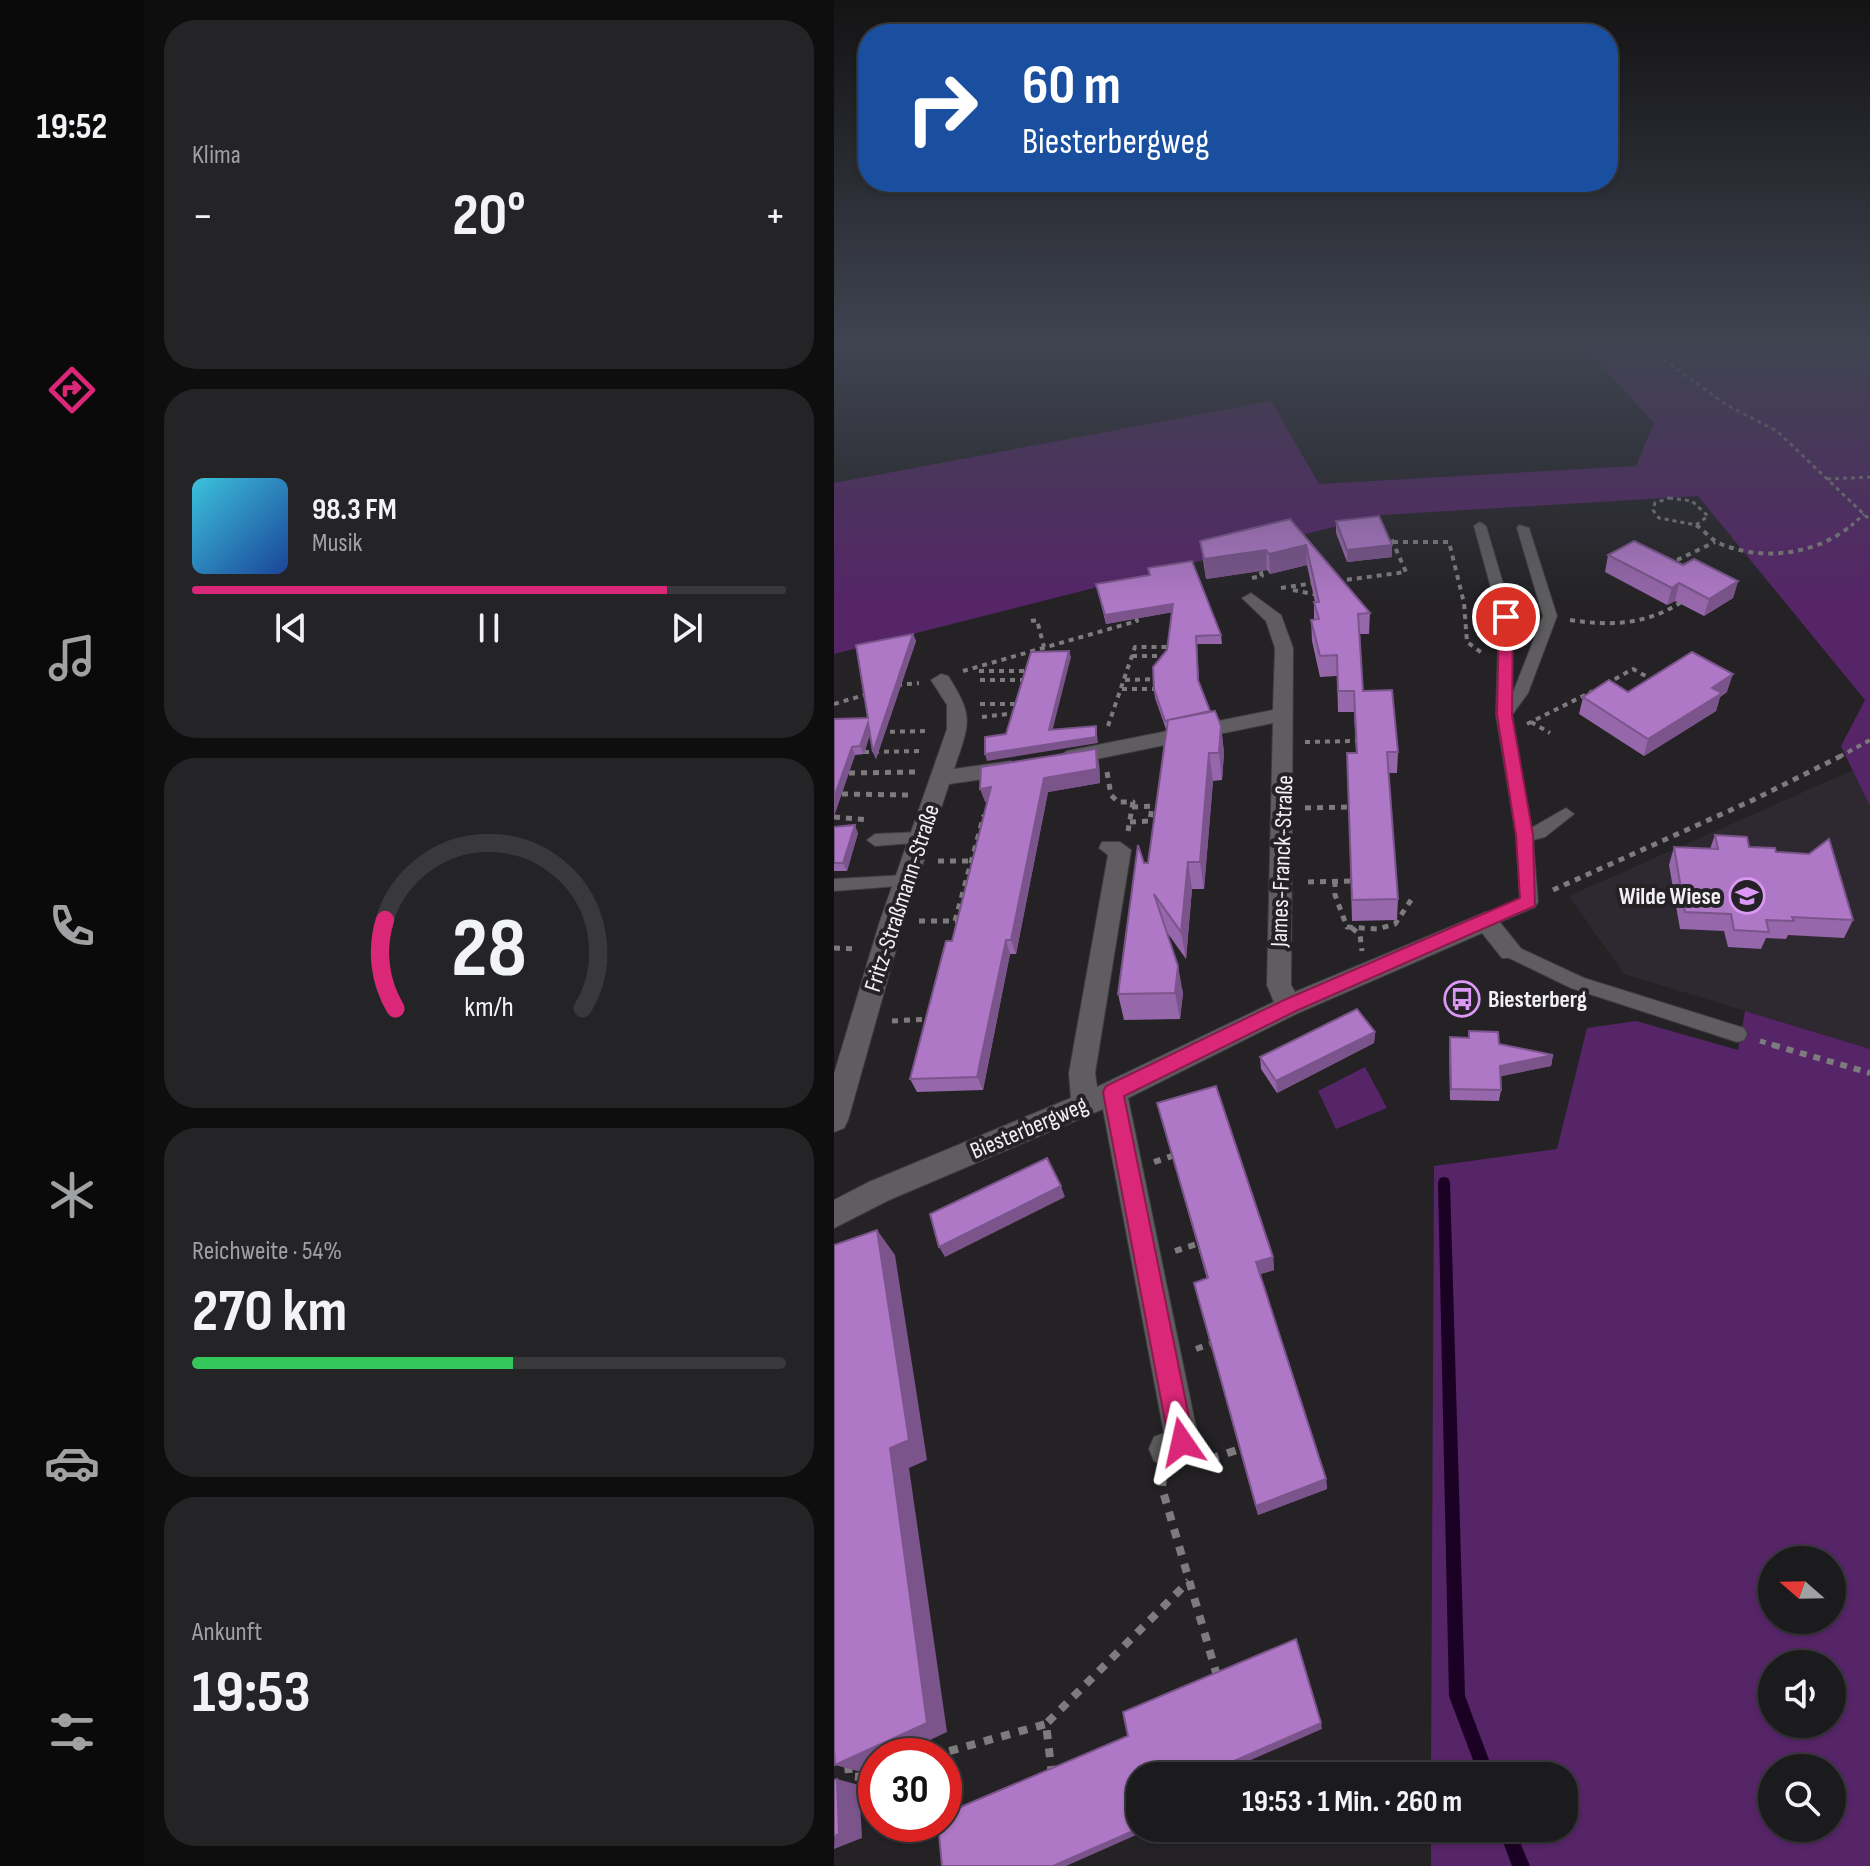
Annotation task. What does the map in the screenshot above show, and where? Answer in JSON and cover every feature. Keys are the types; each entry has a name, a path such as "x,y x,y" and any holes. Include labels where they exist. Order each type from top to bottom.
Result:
{"street":[{"name":"James-Franck-Straße","path":"1254,588 1282,633 1284,714 1279,985 1289,1006"},
{"name":"Fritz-Straßmann-Straße","path":"834,1120 920,838 935,775 958,722 957,705 941,680"},
{"path":"935,775 1109,751 1284,714"},
{"path":"1085,1104 1082,1073 1115,849"},
{"path":"1486,921 1511,951"},
{"name":"Biesterbergweg","path":"834,1215 879,1191 1113,1092 1289,1006 1486,921"},
{"path":"1113,1092 1182,1442 1166,1449"}],"lane":[{"path":"1480,526 1506,617 1504,715 1524,835 1529,902"},
{"path":"1504,715 1521,693 1550,616 1523,528"},
{"path":"1524,835 1539,833 1566,814"},
{"path":"875,840 920,838"},
{"path":"834,885 905,881"},
{"name":"Biesterbergweg","path":"1486,921 1529,902"},
{"path":"1511,951 1578,983 1737,1034"}],"path":[{"path":"1771,428 1870,520"},
{"path":"1826,479 1870,477"},
{"path":"1696,525 1708,516 1699,505 1668,498 1655,503 1653,510 1659,518 1696,525 1715,542 1771,554 1805,550 1835,538 1864,514"},
{"path":"1337,581 1406,572 1391,538 1382,536"},
{"path":"1393,542 1449,542 1464,603 1467,642 1494,661 1504,663"},
{"path":"1677,560 1715,542"},
{"path":"1254,588 1262,576 1257,557"},
{"path":"1281,588 1322,582"},
{"path":"1293,590 1319,595"},
{"path":"975,665 1137,621 1131,601"},
{"path":"1579,621 1606,625 1655,618 1680,603"},
{"path":"1031,621 1037,620 1044,647"},
{"path":"1115,849 1130,822 1133,802 1118,802 1111,795 1106,779 1108,726 1135,647 1170,647"},
{"path":"1132,656 1168,656"},
{"path":"1541,717 1633,669 1662,686"},
{"path":"979,671 1034,670"},
{"path":"1125,680 1159,679"},
{"path":"883,689 941,680"},
{"path":"980,680 1032,680"},
{"path":"1600,688 1612,694"},
{"path":"1122,689 1158,689"},
{"path":"834,704 871,693"},
{"path":"977,704 1019,704"},
{"path":"975,718 1017,713"},
{"path":"1530,722 1550,733"},
{"path":"871,732 937,730"},
{"path":"1529,902 1664,837 1809,776 1870,740"},
{"path":"1299,743 1356,741"},
{"path":"864,752 935,751"},
{"path":"849,773 935,775"},
{"path":"842,794 919,795"},
{"path":"1130,822 1150,821 1152,806"},
{"path":"1132,807 1163,806"},
{"path":"1299,808 1348,807"},
{"path":"955,921 984,815"},
{"path":"930,861 981,861"},
{"path":"1335,881 1343,923 1360,935 1362,955"},
{"path":"1297,882 1351,881"},
{"path":"1351,927 1393,927 1407,915 1411,900"},
{"path":"907,920 966,921"},
{"path":"834,948 866,949"},
{"path":"906,1020 935,1018"},
{"path":"1737,1034 1870,1073"},
{"path":"1166,1449 1162,1488 1218,1680"},
{"path":"1201,1462 1240,1449"},
{"path":"962,1748 1046,1724 1189,1581"},
{"path":"1046,1724 1052,1776"},
{"path":"846,1746 849,1776 858,1777"}],"shaded area":[{"path":"1127,428 1287,428 1319,484 1636,466 1652,428 1870,428 1870,806 1841,746 1865,700 1698,496 1381,515 834,654 834,483"},
{"path":"1853,770 1870,806 1870,1049 1624,974 1569,896"},
{"path":"1745,1011 1870,1049 1870,1866 1431,1866 1431,1842 1578,1842 1578,1762 1431,1762 1434,1166 1557,1149 1587,1028 1636,1021 1738,1050"},
{"path":"1365,1067 1387,1108 1336,1129 1318,1091"}],"building":[{"path":"1379,516 1392,545 1347,550 1336,521"},
{"path":"1290,519 1370,613 1358,614 1363,691 1392,690 1398,752 1387,752 1398,899 1352,900 1347,753 1357,753 1354,691 1338,691 1337,655 1320,656 1311,620 1319,619 1314,602 1319,602 1306,545 1269,554 1266,550 1204,559 1200,541"},
{"path":"1634,541 1683,565 1694,559 1738,581 1709,599 1679,583 1672,588 1608,555"},
{"path":"1192,561 1221,635 1196,636 1198,680 1210,711 1165,721 1154,689 1153,667 1167,650 1173,604 1105,615 1096,584 1150,575 1148,568"},
{"path":"913,634 873,752 868,723 860,746 852,747 834,798 834,719 868,718 856,645"},
{"path":"1069,651 1049,730 1096,726 1096,737 985,754 985,737 1006,734 1031,652"},
{"path":"1692,652 1733,674 1712,688 1722,693 1648,739 1583,697 1609,680 1628,692"},
{"path":"1215,711 1221,726 1219,753 1209,753 1200,862 1188,862 1181,932 1154,894 1178,966 1175,993 1118,994 1138,845 1144,863 1148,863 1168,720"},
{"path":"1096,749 1097,769 1044,778 1011,940 1006,940 977,1077 910,1079 946,941 952,941 991,787 980,789 981,767"},
{"path":"855,825 843,863 834,863 834,827"},
{"path":"1715,835 1747,837 1749,847 1809,854 1829,839 1853,920 1792,917 1794,921 1766,920 1769,932 1734,930 1731,914 1685,912 1674,847 1718,849"},
{"path":"1357,1009 1375,1032 1276,1081 1260,1057"},
{"path":"1469,1031 1498,1032 1499,1044 1553,1055 1500,1066 1501,1090 1451,1089 1450,1037 1469,1038"},
{"path":"1216,1086 1273,1257 1256,1262 1326,1479 1256,1506 1194,1283 1208,1278 1157,1103"},
{"path":"1047,1158 1061,1186 939,1247 930,1214"},
{"path":"877,1230 909,1440 890,1448 927,1723 894,1738 858,1738 858,1754 835,1765 834,1748 834,1245"},
{"path":"1296,1639 1321,1723 1232,1762 1126,1762 1126,1834 1053,1866 942,1866 940,1842 962,1842 962,1806 1128,1736 1123,1712"},
{"path":"837,1779 839,1834 834,1836 834,1780"}],"waterway":[{"path":"1444,1182 1457,1696 1482,1762"},
{"path":"1512,1842 1521,1866"}],"place":[{"name":"Wilde Wiese","path":"1747,896"},
{"name":"Biesterberg","path":"1462,999"}],"route":[{"path":"1182,1442 1113,1092 1289,1006 1529,902 1524,835 1504,715 1506,617"}]}
